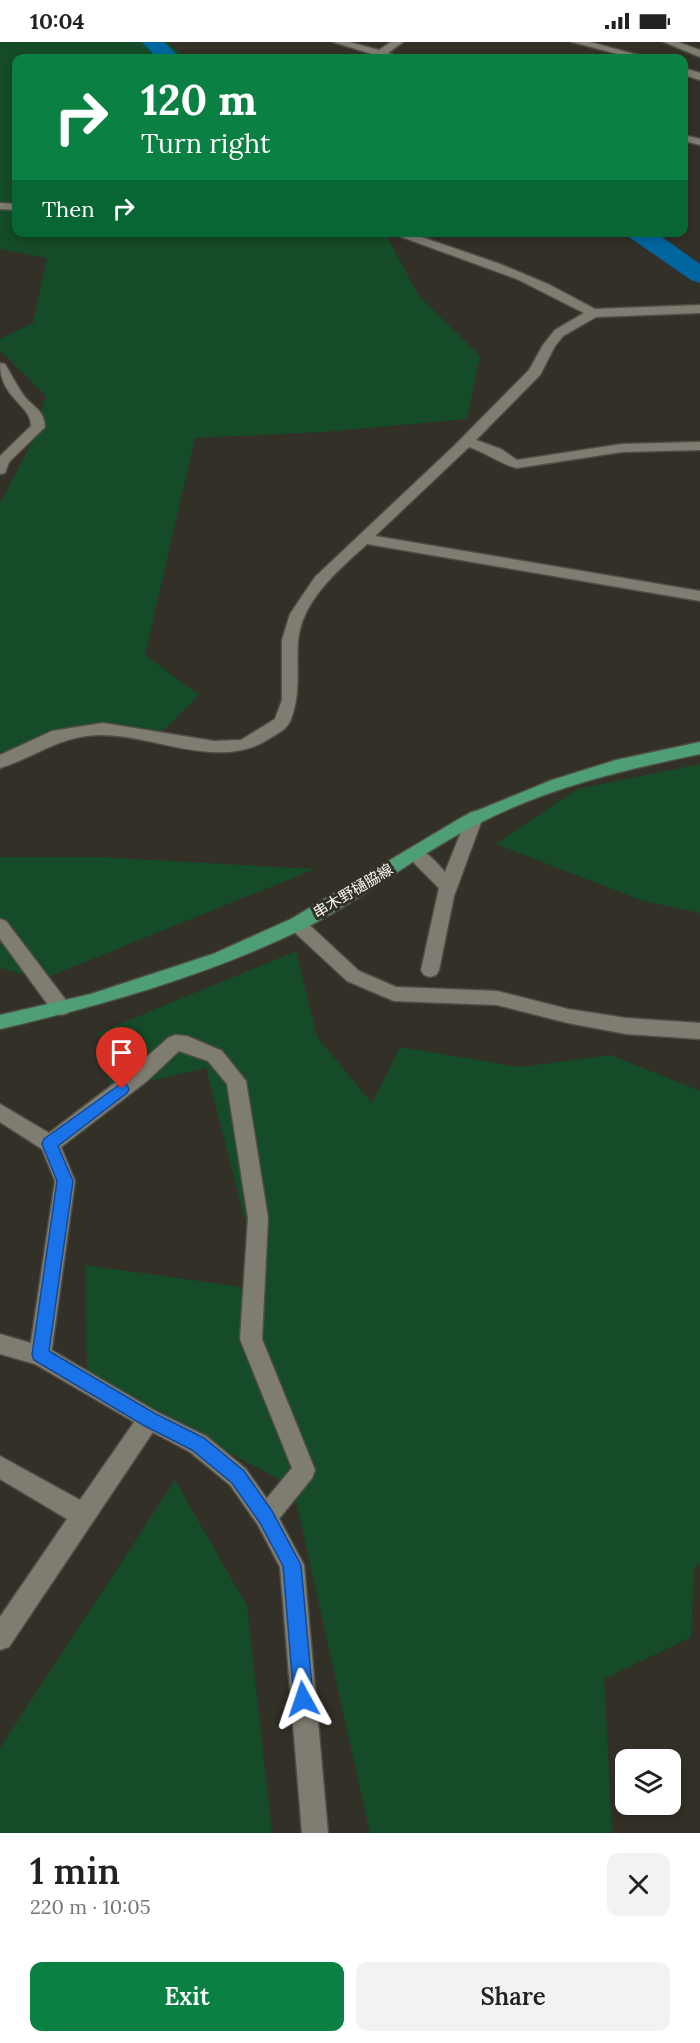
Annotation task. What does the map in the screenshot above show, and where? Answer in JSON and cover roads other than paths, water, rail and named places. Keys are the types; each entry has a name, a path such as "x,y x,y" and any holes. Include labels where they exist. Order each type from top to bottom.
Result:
{"main road":[{"name":"串木野樋脇線","path":"0,1022 91,1001 219,959 297,924 475,817 558,784 616,766 700,748"}],"street":[{"path":"338,42 371,54"},
{"path":"379,54 398,42"},
{"path":"577,42 627,54"},
{"path":"669,42 700,54"},
{"path":"409,237 464,254 562,294 593,313"},
{"path":"0,762 58,735 103,729 214,747 244,746 264,735 282,722 290,700 290,640 298,614 320,580 467,441 535,372 549,345 559,333 593,313 700,309"},
{"path":"0,367 19,398 32,407 39,416 38,427 3,461 0,470"},
{"path":"467,441 496,452 508,462 517,464 622,448 700,446"},
{"path":"366,538 700,596"},
{"path":"430,970 448,888 475,817"},
{"path":"414,854 431,868 448,888"},
{"path":"297,924 353,976 394,994 497,998 568,1016 626,1026 700,1030"},
{"path":"0,926 61,1008"},
{"path":"50,1144 140,1075 175,1043 188,1044 215,1056 236,1081 258,1218 251,1339 304,1470 266,1517"},
{"path":"0,1112 50,1144 65,1181 40,1355"},
{"path":"0,1344 40,1355 148,1419 198,1444 238,1477 266,1517 292,1565 315,1833"},
{"path":"0,1638 148,1419"},
{"path":"0,1467 83,1515"}],"waterway":[{"path":"152,42 165,54"},
{"path":"645,237 700,275"}]}
